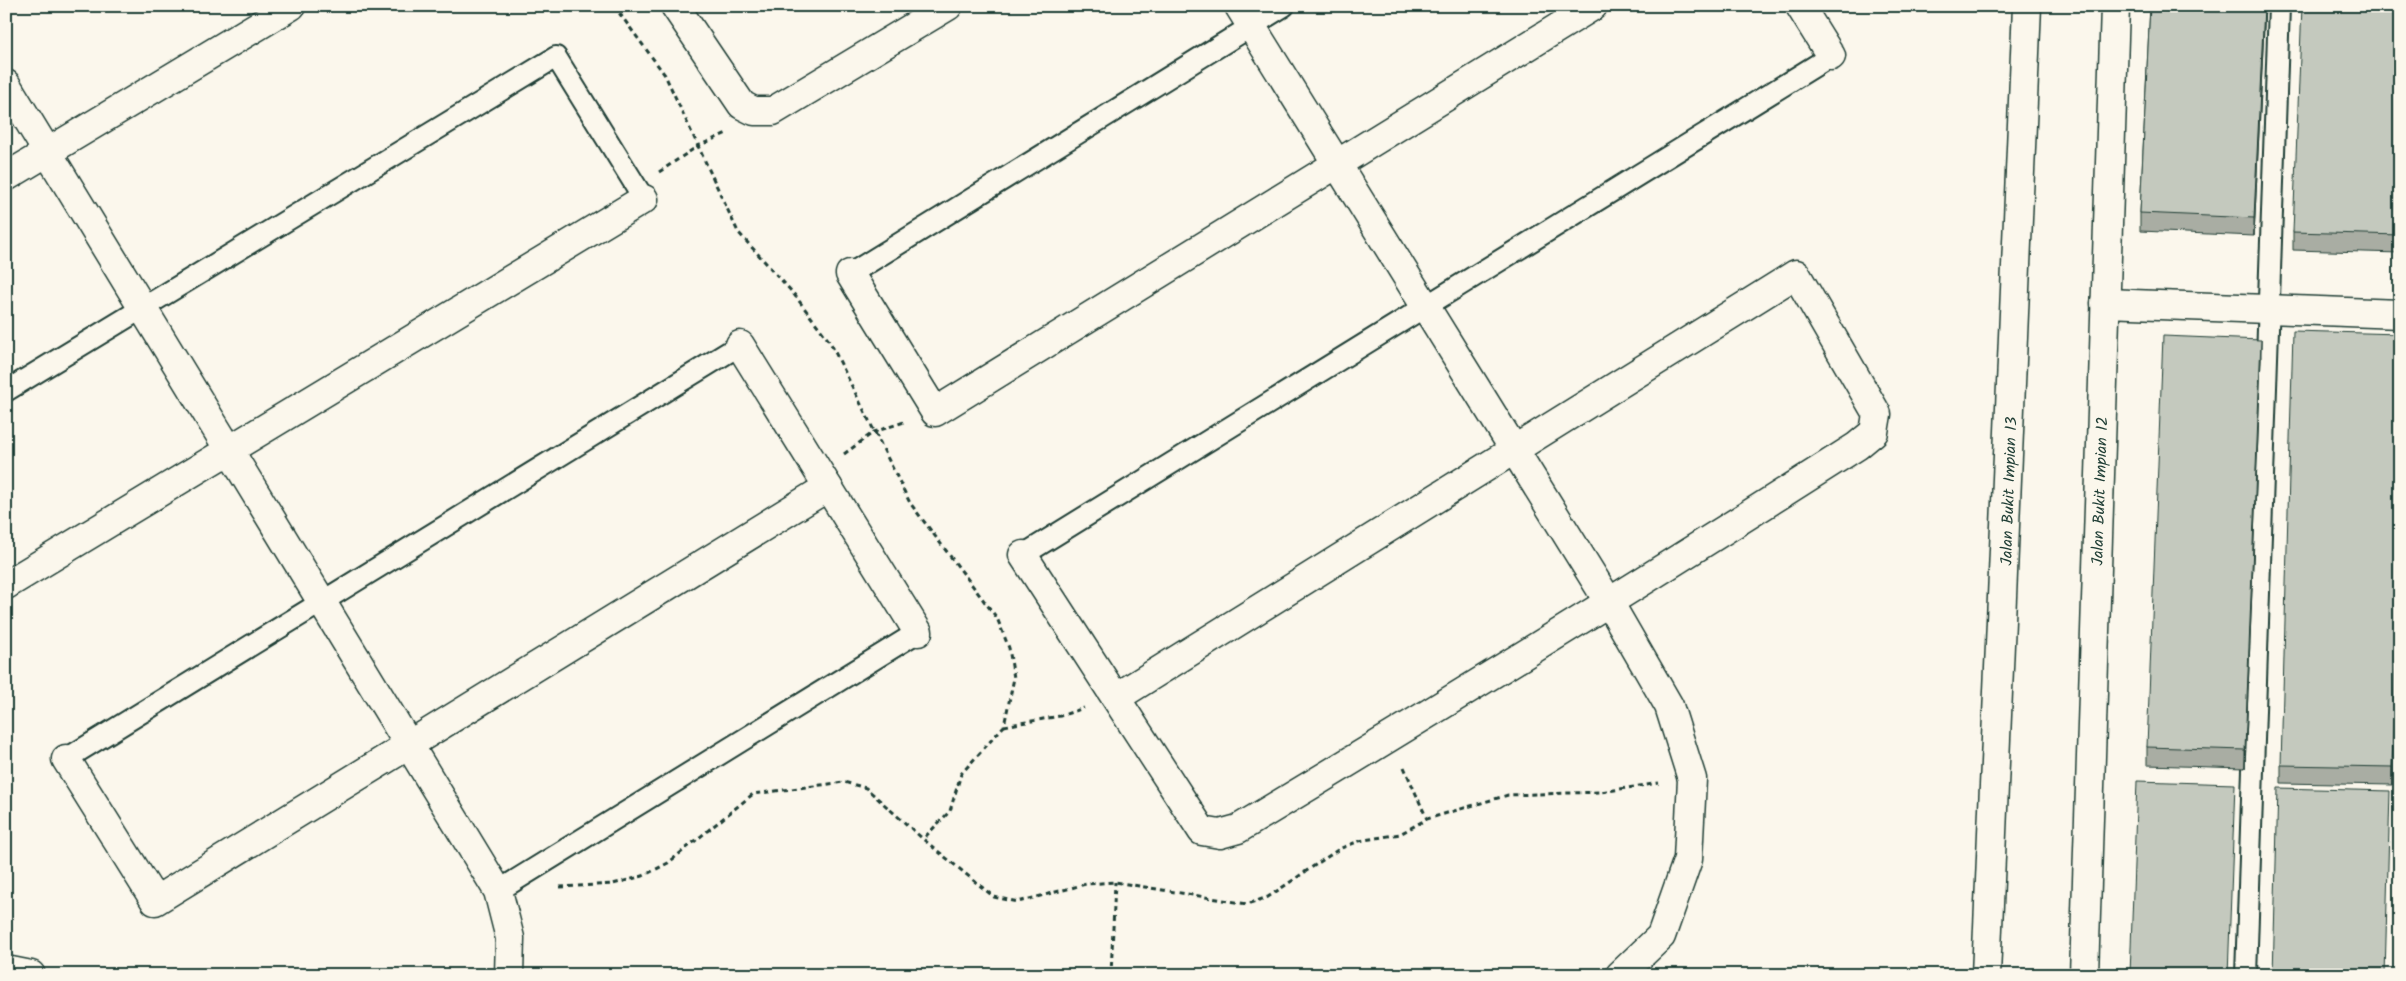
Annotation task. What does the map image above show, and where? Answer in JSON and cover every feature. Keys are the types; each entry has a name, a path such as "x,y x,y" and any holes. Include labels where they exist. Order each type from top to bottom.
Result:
{"street":[{"path":"6,177 291,6"},
{"path":"675,6 742,105 754,111 772,111 948,6"},
{"path":"850,274 935,412 1592,6"},
{"path":"1800,6 1831,56"},
{"name":"Jalan Bukit Impian 13","path":"1986,975 2027,6"},
{"name":"Jalan Bukit Impian 12","path":"2084,975 2115,6"},
{"path":"1245,16 1610,604 1669,706 1692,778 1688,859 1660,936 1620,975"},
{"path":"6,84 498,891 510,938 509,975"},
{"path":"6,585 229,450 640,193"},
{"path":"1023,554 1202,831 1220,834 1238,829 1610,604 1858,446 1874,432 1877,414 1796,274 1117,697"},
{"path":"2105,303 2400,314"},
{"path":"740,345 918,632"},
{"path":"66,759 155,901 409,745 824,480"},
{"path":"6,970 31,975"}],"lane":[{"path":"850,274 1245,16 1284,6"},
{"path":"2246,975 2279,6"},
{"path":"1023,554 1831,56"},
{"path":"6,391 556,57 640,193"},
{"path":"66,759 740,345"},
{"path":"498,891 918,632"}],"path":[{"path":"614,6 665,75 738,232 793,293 830,342 910,503 997,618 1009,648 1014,678 1004,726 961,774 950,811 923,839"},
{"path":"640,193 698,146 772,111"},
{"path":"824,480 874,432 935,412"},
{"path":"1004,726 1060,716 1117,697"},
{"path":"1388,739 1411,780 1427,819"},
{"path":"555,888 613,884 643,876 668,864 753,794 844,782 866,788 923,839 994,897 1018,902 1086,884 1115,882 1247,904 1274,893 1339,849 1359,841 1400,834 1427,819 1508,795 1600,792 1692,778"},
{"path":"1111,975 1115,882"}],"building":[{"path":"2150,6 2264,6 2254,218 2140,213"},
{"path":"2302,6 2400,6 2400,235 2293,232"},
{"path":"2293,331 2400,334 2400,485 2392,767 2281,765"},
{"path":"2163,336 2261,340 2245,750 2147,747"},
{"path":"2137,781 2235,784 2228,975 2130,975"},
{"path":"2278,788 2390,791 2385,975 2273,975"}]}
